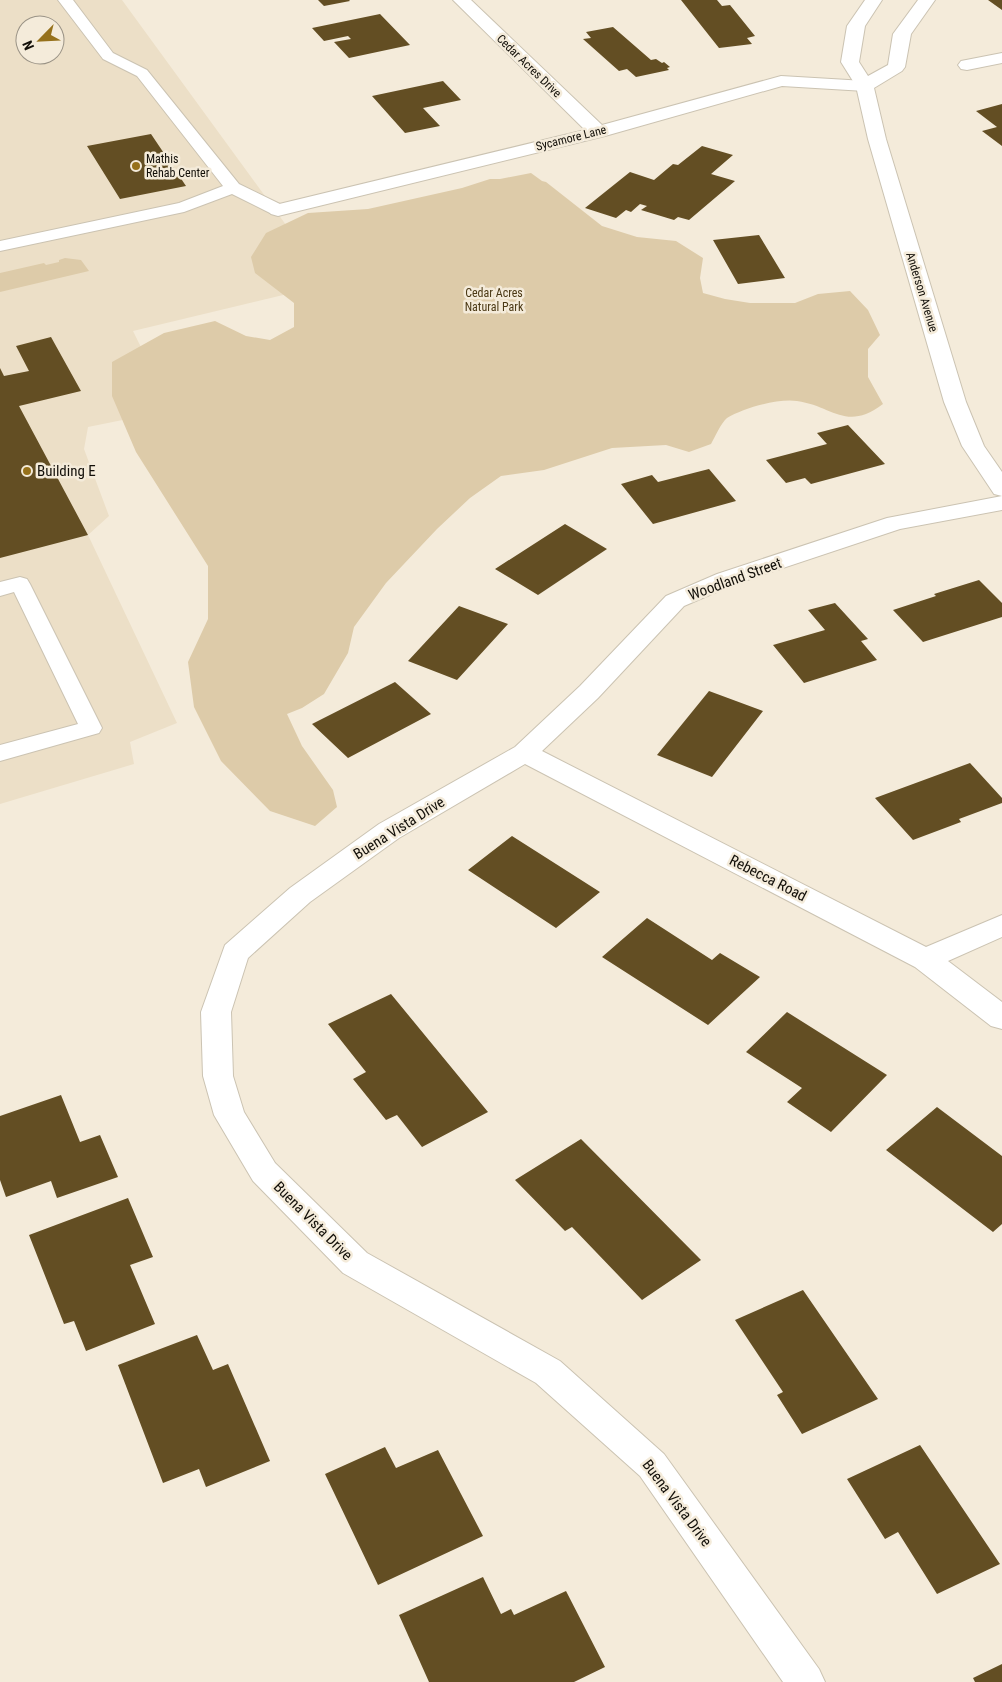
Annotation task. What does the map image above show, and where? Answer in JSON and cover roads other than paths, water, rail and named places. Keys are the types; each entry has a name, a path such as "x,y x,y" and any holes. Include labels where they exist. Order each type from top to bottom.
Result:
{"street":[{"name":"Cedar Acres Drive","path":"461,0 598,132"},
{"name":"Anderson Avenue","path":"874,0 856,26 850,62 865,86 877,139 955,402 973,446 1002,489"},
{"path":"865,86 896,68 902,34 927,0"},
{"path":"967,65 1002,58"},
{"name":"Sycamore Lane","path":"278,210 598,132 781,81 865,86"},
{"name":"Woodland Street","path":"524,752 589,692 675,602 726,579 895,523 1002,503"},
{"name":"Rebecca Road","path":"524,752 925,959 1002,1018"},
{"name":"Buena Vista Drive","path":"524,752 389,831 300,895 235,953 216,1012 218,1076 229,1115 264,1172 355,1263 548,1372 652,1465 806,1682"},
{"path":"925,959 1002,925"}],"lane":[{"path":"65,0 108,56 142,73 233,188 278,210"},
{"path":"0,246 184,207 233,188"},
{"path":"0,590 20,584 92,728 0,753"}],"place":[{"name":"Mathis Rehab Center","path":"136,166"},
{"name":"Building E","path":"27,471"}],"park label":[{"name":"Cedar Acres Natural Park","path":"494,300"}]}
